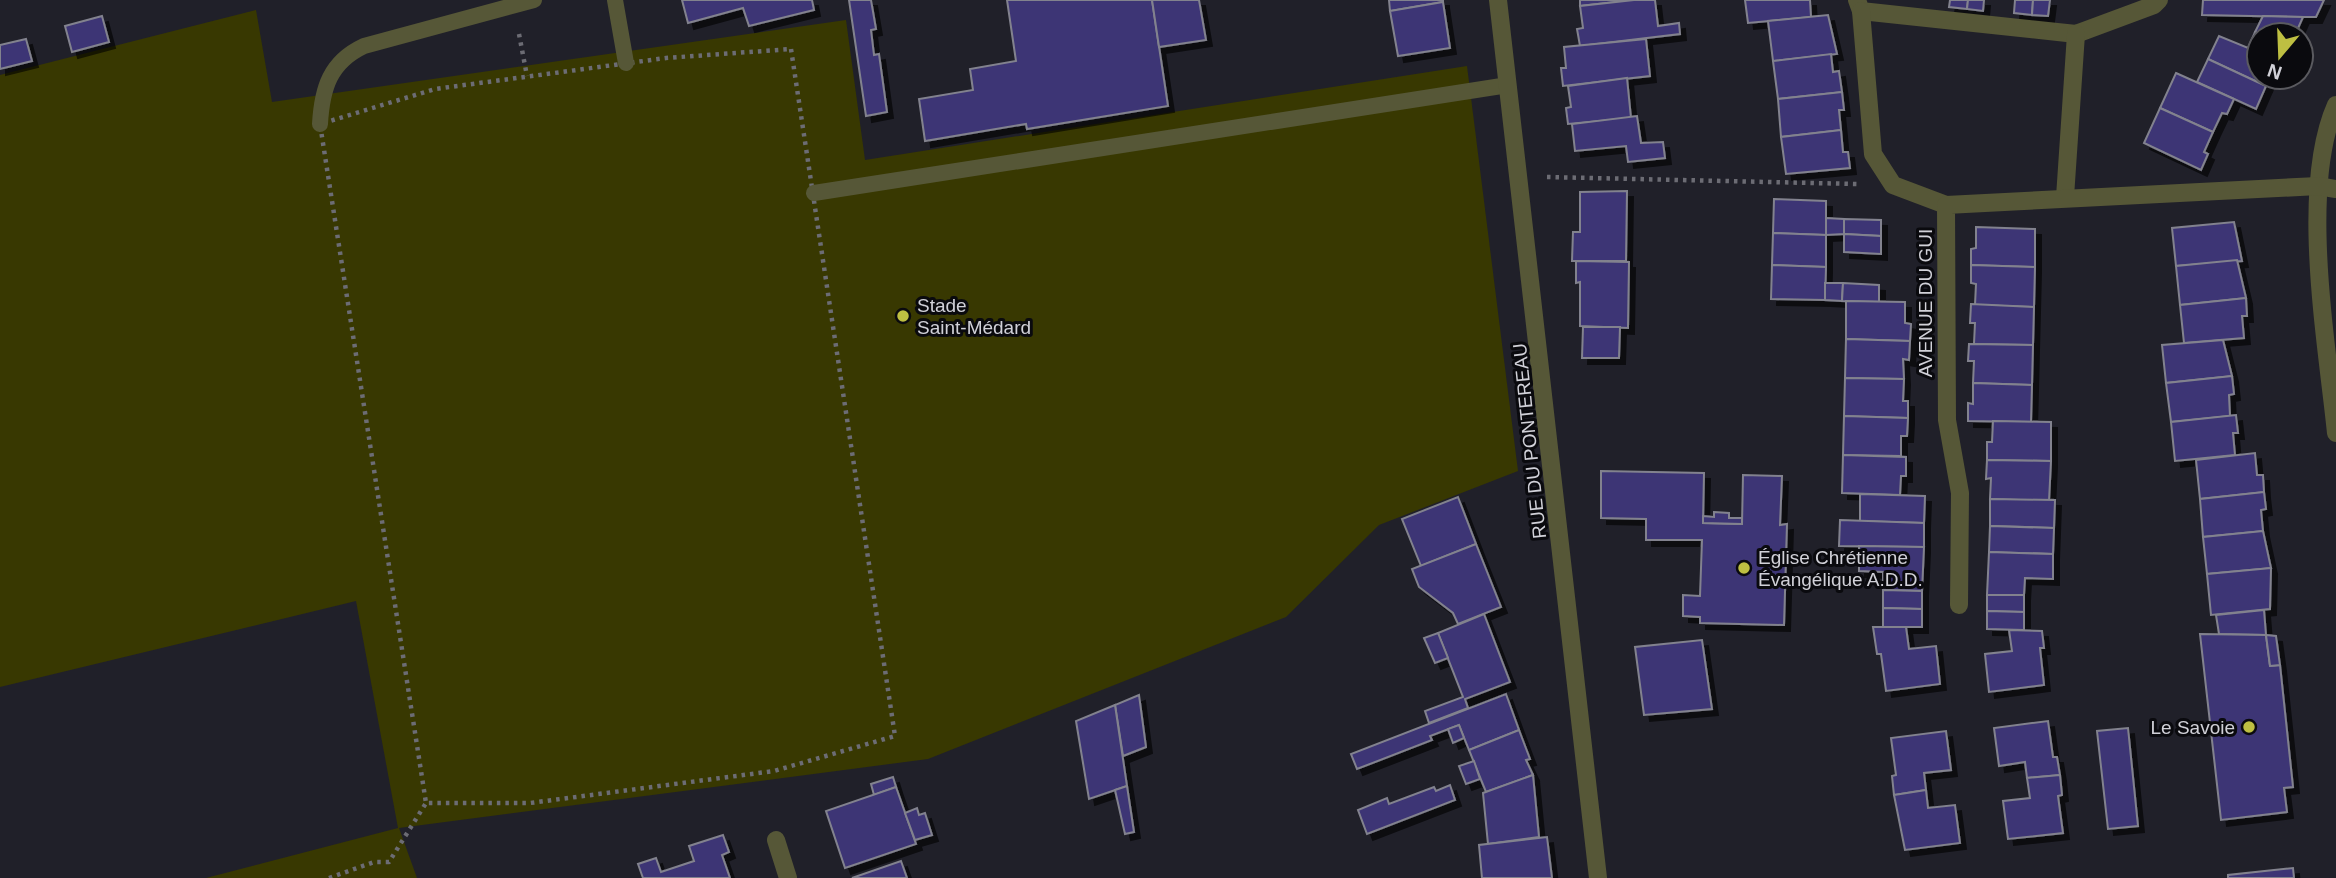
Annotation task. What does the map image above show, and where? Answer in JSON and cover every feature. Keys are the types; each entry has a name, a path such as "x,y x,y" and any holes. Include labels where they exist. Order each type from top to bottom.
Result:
{"street":[{"name":"RUE DU PONTEREAU","path":"1498,0 1521,176 1598,878"},
{"path":"1946,205 1893,185 1873,154 1859,5 2076,34 2154,5 2159,0"},
{"path":"2065,197 2076,34"},
{"path":"2336,105 2331,116 2319,262 2336,433"},
{"name":"AVENUE DU GUI","path":"1959,605 1960,493 1947,420 1946,205 2065,197 2327,188"},
{"path":"776,840 788,878"}],"lane":[{"path":"320,124 327,81 346,55 363,46 534,0"},
{"path":"615,0 626,63"},
{"path":"814,194 1508,85"}],"path":[{"path":"514,6 527,76"},
{"path":"329,878 374,862 389,862 426,803 320,124 435,89 626,63 791,48 895,736 774,771 530,803 426,803"},
{"path":"1521,176 1893,185"}],"shaded area":[{"name":"Stade Saint-Médard","path":"256,10 272,102 846,20 865,160 1467,66 1518,471 1379,525 1286,617 928,759 399,828 417,878 206,878 398,828 356,601 0,687 0,75"}],"building":[{"path":"682,0 812,0 814,10 749,26 743,8 688,23"},
{"path":"849,0 871,0 876,29 871,30 874,55 879,54 887,112 866,116"},
{"path":"1007,0 1152,0 1168,106 1027,129 1026,124 925,141 919,99 973,90 970,69 1016,61"},
{"path":"1152,0 1199,0 1206,40 1159,47"},
{"path":"1389,0 1443,0 1443,2 1390,11"},
{"path":"1580,0 1634,0 1580,6"},
{"path":"1655,0 1658,26 1679,23 1680,34 1580,46 1577,29 1583,28 1580,6"},
{"path":"1745,0 1810,0 1811,17 1748,23"},
{"path":"1950,0 1968,0 1967,9 1949,7"},
{"path":"1968,0 1984,0 1983,11 1967,9"},
{"path":"2015,0 2033,0 2032,15 2014,13"},
{"path":"2033,0 2050,0 2048,16 2032,15"},
{"path":"2203,0 2324,0 2316,17 2303,17 2202,15"},
{"path":"1443,2 1450,48 1398,56 1390,11"},
{"path":"1828,15 1837,54 1773,61 1768,21"},
{"path":"102,16 109,42 72,52 65,26"},
{"path":"2263,16 2303,17 2301,21 2260,21"},
{"path":"2219,36 2245,47 2245,76 2208,59"},
{"path":"26,39 32,61 0,69 0,45"},
{"path":"1646,39 1650,76 1563,86 1561,68 1566,68 1564,47"},
{"path":"1831,54 1833,72 1839,71 1842,92 1778,99 1773,61"},
{"path":"2208,59 2245,76 2245,91 2264,91 2256,109 2197,82"},
{"path":"2176,73 2234,99 2227,114 2222,113 2213,132 2160,108"},
{"path":"1627,78 1631,118 1568,124 1566,108 1571,107 1568,86"},
{"path":"1842,92 1844,110 1839,110 1841,130 1781,137 1778,99"},
{"path":"2160,108 2213,132 2204,152 2208,154 2201,170 2144,143"},
{"path":"1637,116 1641,143 1663,142 1665,158 1628,162 1626,146 1575,151 1572,124"},
{"path":"1841,130 1843,152 1848,152 1850,168 1786,174 1781,137"},
{"path":"1627,191 1626,261 1572,261 1573,232 1580,232 1580,192"},
{"path":"1774,199 1826,201 1826,235 1773,233"},
{"path":"1826,218 1844,219 1844,234 1826,235"},
{"path":"1844,219 1881,220 1881,236 1844,234"},
{"path":"2234,222 2242,261 2176,266 2172,228"},
{"path":"1976,227 2035,229 2035,267 1971,265 1971,249 1976,248"},
{"path":"1773,233 1826,235 1826,267 1772,265"},
{"path":"1844,234 1881,236 1881,254 1844,252"},
{"path":"2237,260 2246,298 2180,305 2176,266"},
{"path":"1576,261 1629,262 1628,328 1580,326 1580,282 1576,283"},
{"path":"1772,265 1826,267 1825,300 1771,299"},
{"path":"1971,265 2035,267 2034,307 1975,305 1976,284 1971,283"},
{"path":"1825,283 1843,283 1842,301 1825,300"},
{"path":"1843,283 1879,285 1879,302 1842,301"},
{"path":"2246,298 2247,316 2242,316 2244,338 2184,343 2180,305"},
{"path":"1846,301 1905,302 1905,323 1911,324 1910,341 1846,339"},
{"path":"1971,304 2034,307 2033,345 1974,344 1975,323 1970,323"},
{"path":"1583,327 1620,327 1619,358 1582,358"},
{"path":"1846,339 1910,341 1909,360 1903,359 1904,379 1845,378"},
{"path":"2223,340 2232,376 2166,383 2162,345"},
{"path":"1969,344 2033,345 2032,385 1973,383 1974,361 1968,361"},
{"path":"2232,376 2234,394 2229,395 2230,416 2171,422 2166,383"},
{"path":"1845,378 1904,379 1903,401 1908,401 1908,418 1844,416"},
{"path":"1973,383 2032,385 2031,422 1968,421 1968,403 1973,404"},
{"path":"2236,415 2238,433 2233,433 2235,455 2175,461 2171,422"},
{"path":"1844,416 1908,418 1907,436 1901,436 1901,456 1843,455"},
{"path":"1993,421 2051,422 2051,461 1987,460 1987,442 1992,442"},
{"path":"2255,453 2257,475 2263,475 2264,492 2200,499 2196,460"},
{"path":"1843,455 1906,457 1906,476 1901,476 1900,495 1842,493"},
{"path":"1987,460 2051,461 2049,501 1990,499 1991,478 1986,479"},
{"name":"Église Chrétienne Évangélique A.D.D.","path":"1601,471 1704,473 1703,523 1742,524 1743,475 1782,476 1780,525 1787,524 1784,625 1700,623 1700,617 1683,616 1683,595 1700,596 1702,540 1646,540 1646,519 1601,518"},
{"path":"2264,492 2266,509 2261,510 2263,531 2203,537 2200,499"},
{"path":"1860,494 1925,496 1924,523 1860,521"},
{"path":"1458,497 1476,544 1421,566 1402,519"},
{"path":"1990,499 2055,500 2054,528 1990,526"},
{"path":"1714,512 1729,513 1729,518 1742,518 1742,524 1703,523 1703,516 1714,517"},
{"path":"1840,520 1924,523 1924,547 1839,546"},
{"path":"1990,526 2054,528 2053,554 1989,552"},
{"path":"2263,531 2271,568 2207,574 2203,537"},
{"path":"1476,544 1501,607 1458,624 1453,613 1419,587 1412,569"},
{"path":"1859,546 1924,547 1922,591 1883,590 1883,572 1859,571"},
{"path":"1989,552 2053,554 2053,579 2025,578 2024,595 1987,595"},
{"path":"2271,568 2270,609 2211,615 2207,574"},
{"path":"1883,590 1922,591 1922,609 1883,608"},
{"path":"1987,595 2024,595 2024,612 1987,611"},
{"path":"1883,608 1922,609 1922,627 1883,627"},
{"path":"2264,610 2266,635 2219,634 2216,615"},
{"path":"1987,611 2024,612 2024,630 1987,629"},
{"path":"1484,614 1510,682 1465,699 1468,708 1429,723 1425,711 1463,697 1438,633"},
{"path":"1873,627 1906,627 1909,649 1936,646 1940,684 1886,691 1881,654 1877,654"},
{"path":"2009,630 2042,631 2044,648 2040,648 2044,685 1989,692 1985,654 2012,651"},
{"path":"1438,633 1448,658 1435,663 1424,638"},
{"name":"Le Savoie","path":"2200,634 2266,635 2270,666 2280,665 2293,787 2284,788 2287,812 2221,820"},
{"path":"2266,635 2276,636 2280,665 2270,666"},
{"path":"1702,640 1712,709 1644,715 1635,647"},
{"path":"1506,694 1519,730 1469,750 1459,725 1430,736 1432,740 1357,769 1351,754"},
{"path":"1139,695 1146,747 1123,756 1115,705"},
{"path":"1115,705 1127,786 1089,799 1076,721"},
{"path":"2048,721 2053,757 2057,757 2060,775 2027,778 2025,762 1999,766 1994,728"},
{"path":"1459,725 1464,738 1453,743 1448,729"},
{"path":"2128,728 2138,826 2108,829 2097,731"},
{"path":"1519,730 1530,759 1526,760 1533,775 1486,792 1469,750"},
{"path":"1946,731 1951,770 1924,773 1926,790 1894,795 1892,776 1896,775 1891,738"},
{"path":"1474,761 1480,779 1466,784 1459,766"},
{"path":"1533,775 1539,837 1488,844 1483,793"},
{"path":"2060,775 2062,795 2058,796 2063,833 2008,839 2003,801 2030,798 2027,778"},
{"path":"893,777 896,787 874,795 871,784"},
{"path":"1450,785 1455,800 1367,834 1358,810 1387,798 1389,804 1434,787 1436,791"},
{"path":"1127,786 1134,832 1125,834 1115,790"},
{"path":"896,787 916,844 845,868 826,811"},
{"path":"1926,790 1928,808 1955,805 1960,843 1905,850 1894,795"},
{"path":"917,808 919,815 925,813 932,835 915,840 905,813"},
{"path":"723,835 729,852 722,855 730,878 643,878 638,864 656,858 661,872 694,861 689,846"},
{"path":"1547,837 1552,878 1482,878 1479,845"},
{"path":"901,861 907,878 852,878"},
{"path":"2293,868 2294,878 2228,878 2228,875"}],"place":[{"name":"Stade Saint-Médard","path":"903,316"},
{"name":"Église Chrétienne Évangélique A.D.D.","path":"1744,568"},
{"name":"Le Savoie","path":"2249,727"}]}
